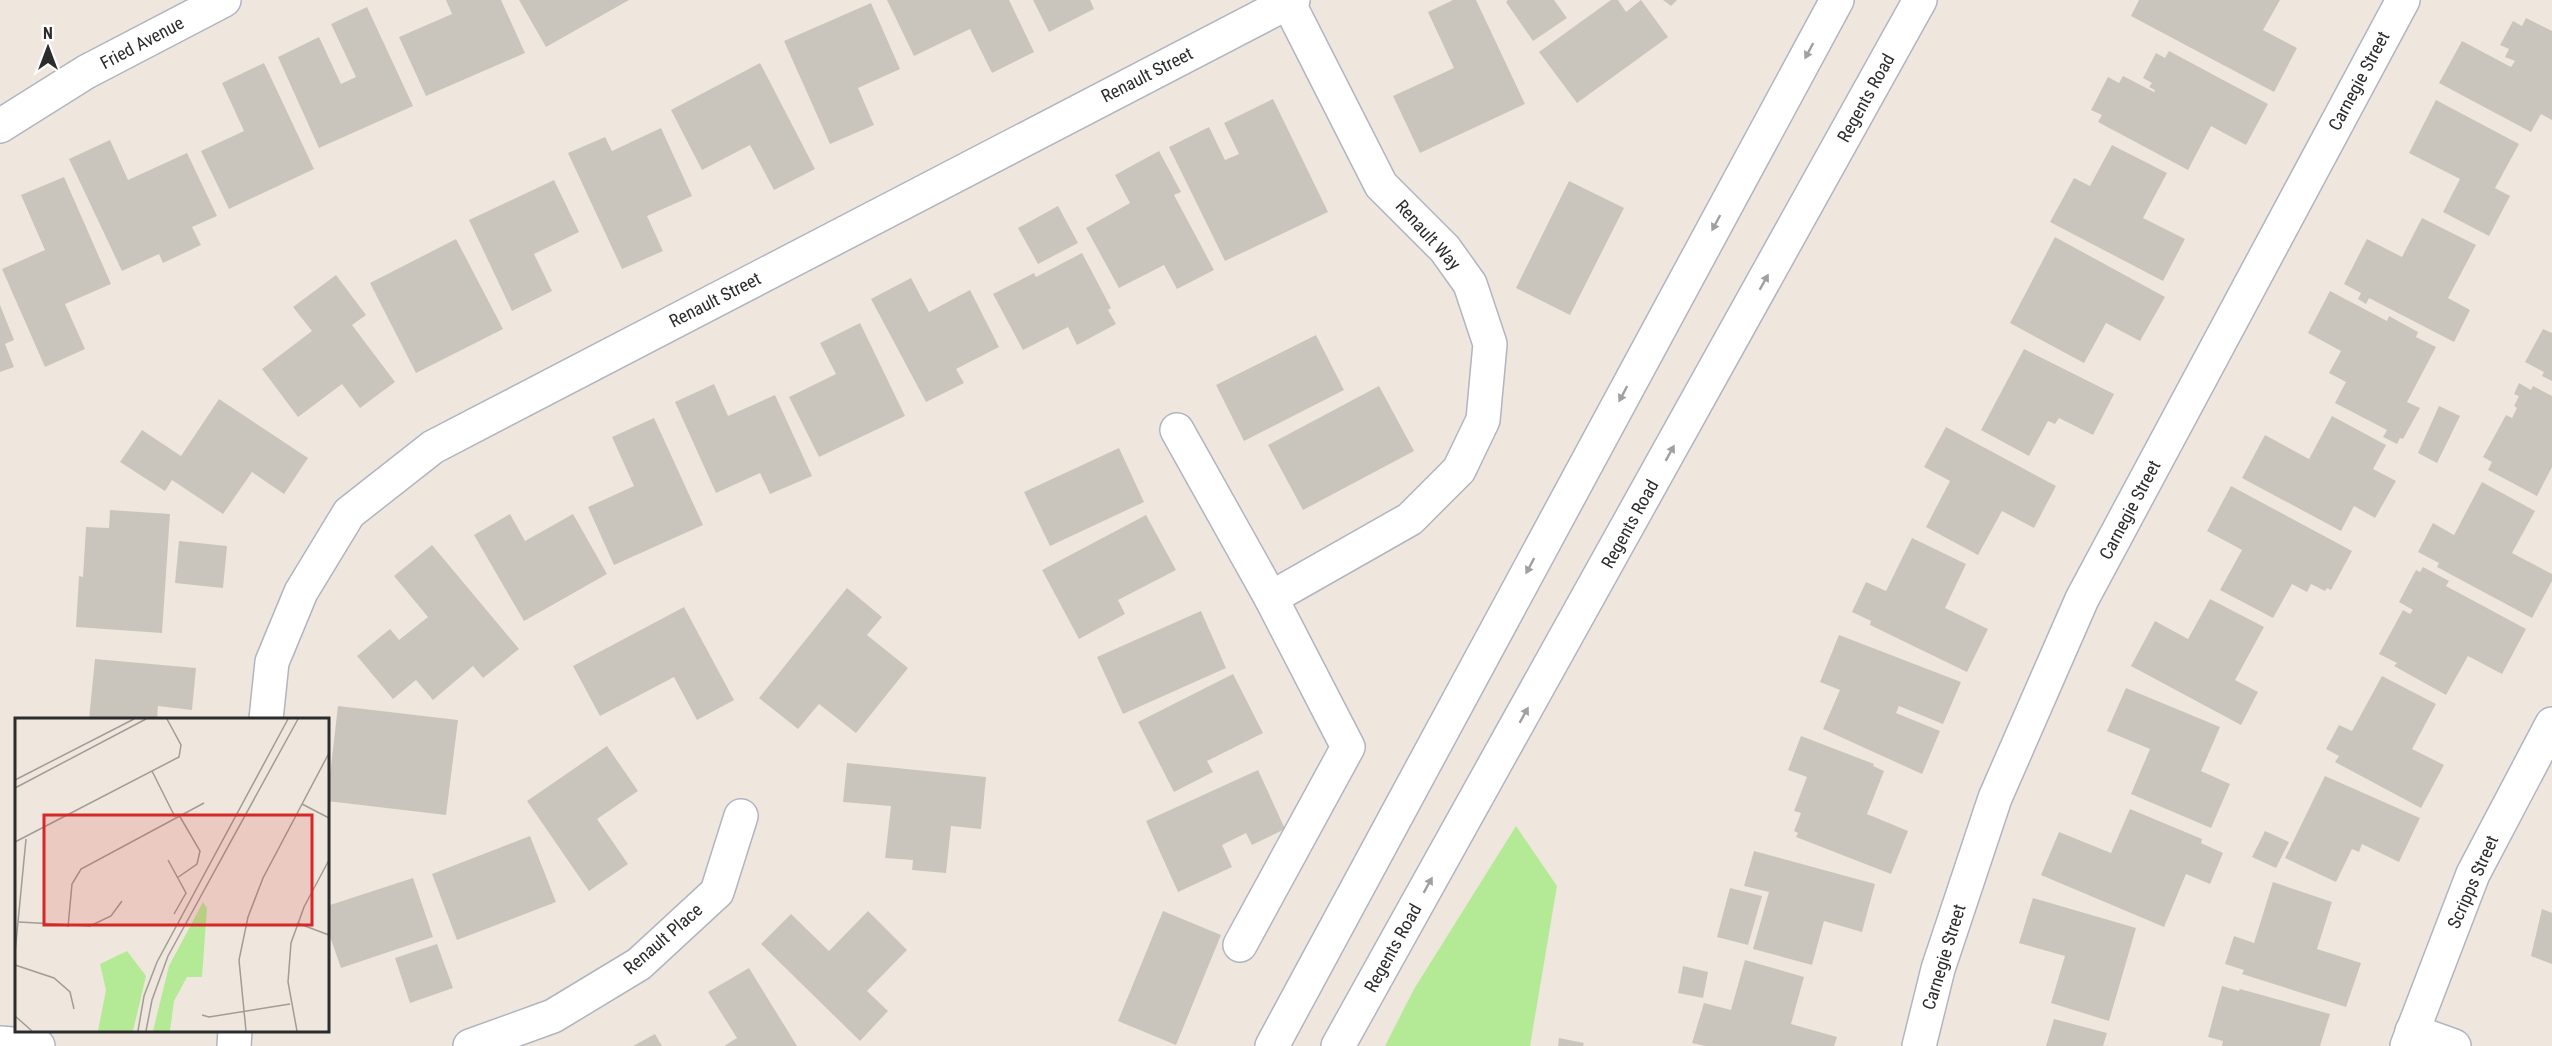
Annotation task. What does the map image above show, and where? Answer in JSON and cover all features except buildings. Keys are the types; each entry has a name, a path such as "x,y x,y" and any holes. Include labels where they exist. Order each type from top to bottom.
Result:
{"street":[{"name":"Fried Avenue","path":"0,126 86,72 224,0"},
{"path":"1272,1046 1837,0"},
{"name":"Regents Road","path":"1338,1046 1920,0"},
{"name":"Carnegie Street","path":"1919,1046 1938,969 1995,798 2082,599 2403,0"},
{"name":"Renault Street","path":"266,718 272,662 302,592 349,513 433,447 1243,11 1291,1"},
{"name":"Renault Way","path":"1270,598 1410,519 1459,471 1484,420 1490,344 1470,284 1445,249 1381,185 1291,1"},
{"path":"1177,430 1270,598 1348,747 1240,945"},
{"name":"Scripps Street","path":"2409,1038 2473,874 2552,724"},
{"name":"Renault Place","path":"470,1046 553,1016 639,964 717,892 741,816"},
{"path":"234,1046 236,1031"},
{"path":"2409,1038 2454,1046"},
{"path":"0,1043 38,1046"}],"green space":[{"path":"1516,826 1557,886 1530,1046 1385,1046 1414,989"}]}
